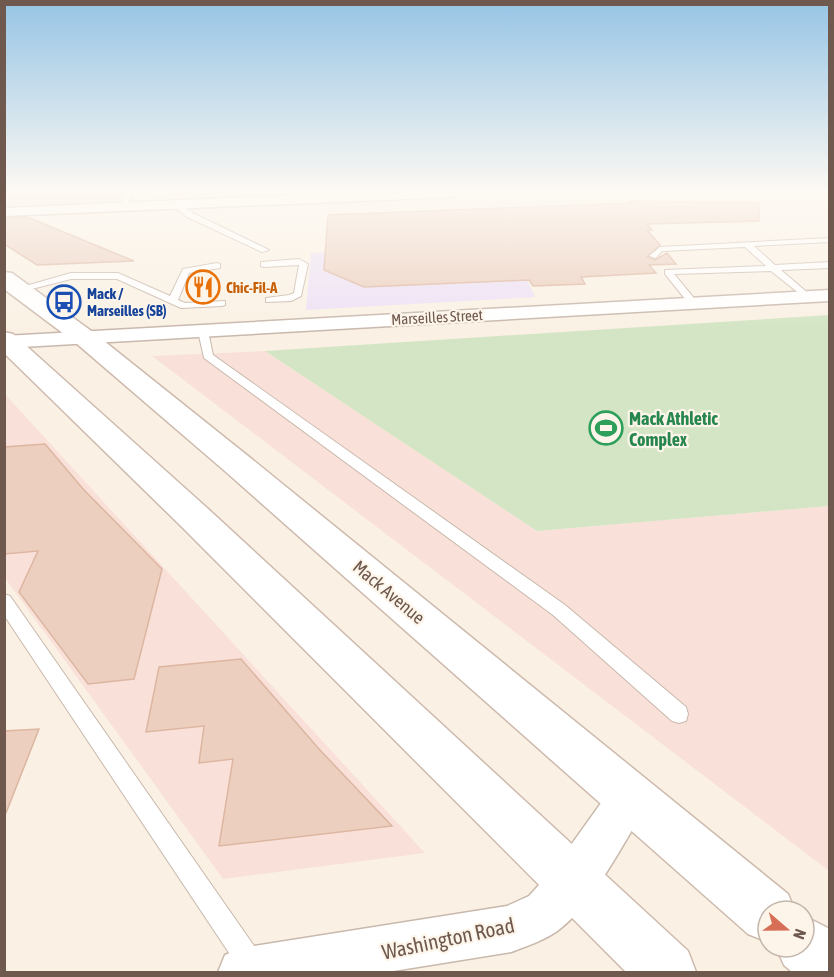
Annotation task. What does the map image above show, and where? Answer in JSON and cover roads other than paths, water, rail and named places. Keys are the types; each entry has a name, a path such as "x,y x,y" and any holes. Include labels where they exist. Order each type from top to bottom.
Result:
{"main road":[{"name":"Mack Avenue","path":"12,284 85,338 756,904"},
{"path":"15,341 202,525 667,972"},
{"path":"816,955 830,967"}],"street":[{"name":"Marseilles Street","path":"15,341 829,295"},
{"name":"Washington Road","path":"249,972 364,964 511,929 545,912 572,882 630,796"}],"lane":[{"path":"241,239 265,250"},
{"path":"653,256 660,249 830,240"},
{"path":"747,244 806,296"},
{"path":"264,264 304,264 298,294 291,298 269,300"},
{"path":"660,264 693,303"},
{"path":"668,272 830,265"},
{"path":"172,302 186,271 217,266"},
{"path":"12,284 71,276 118,276 184,306 222,303"},
{"path":"203,330 208,356 559,610 679,714"},
{"path":"4,601 249,972"}],"place":[{"name":"Chic-Fil-A","path":"203,287"},
{"name":"Mack / Marseilles (SB)","path":"64,302"},
{"name":"Mack Athletic Complex","path":"606,428"}]}
